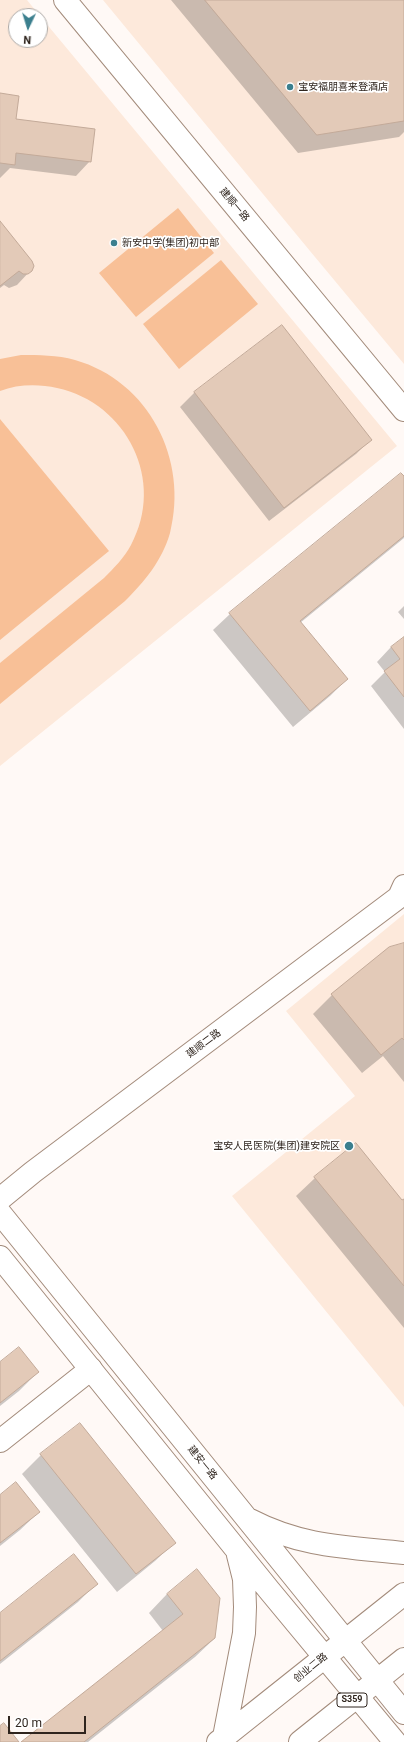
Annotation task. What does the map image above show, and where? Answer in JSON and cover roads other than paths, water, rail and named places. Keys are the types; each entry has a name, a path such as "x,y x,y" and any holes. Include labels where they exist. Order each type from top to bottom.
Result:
{"main road":[{"name":"建顺一路","path":"65,0 404,410"},
{"name":"建顺二路","path":"0,1199 33,1172 402,895"},
{"name":"建安一路","path":"0,1213 404,1713"},
{"path":"0,1257 236,1550 395,1742"},
{"path":"0,1441 90,1369"},
{"path":"245,1517 271,1530 301,1540 331,1546 404,1553"},
{"path":"221,1740 244,1633 244,1579 236,1550"},
{"name":"创业二路","path":"221,1740 404,1594"},
{"name":"S359","path":"300,1742 404,1659"}],"place":[{"name":"宝安福朋喜来登酒店","path":"290,87"},
{"name":"新安中学(集团)初中部","path":"114,243"},
{"name":"宝安人民医院(集团)建安院区","path":"349,1146"}]}
